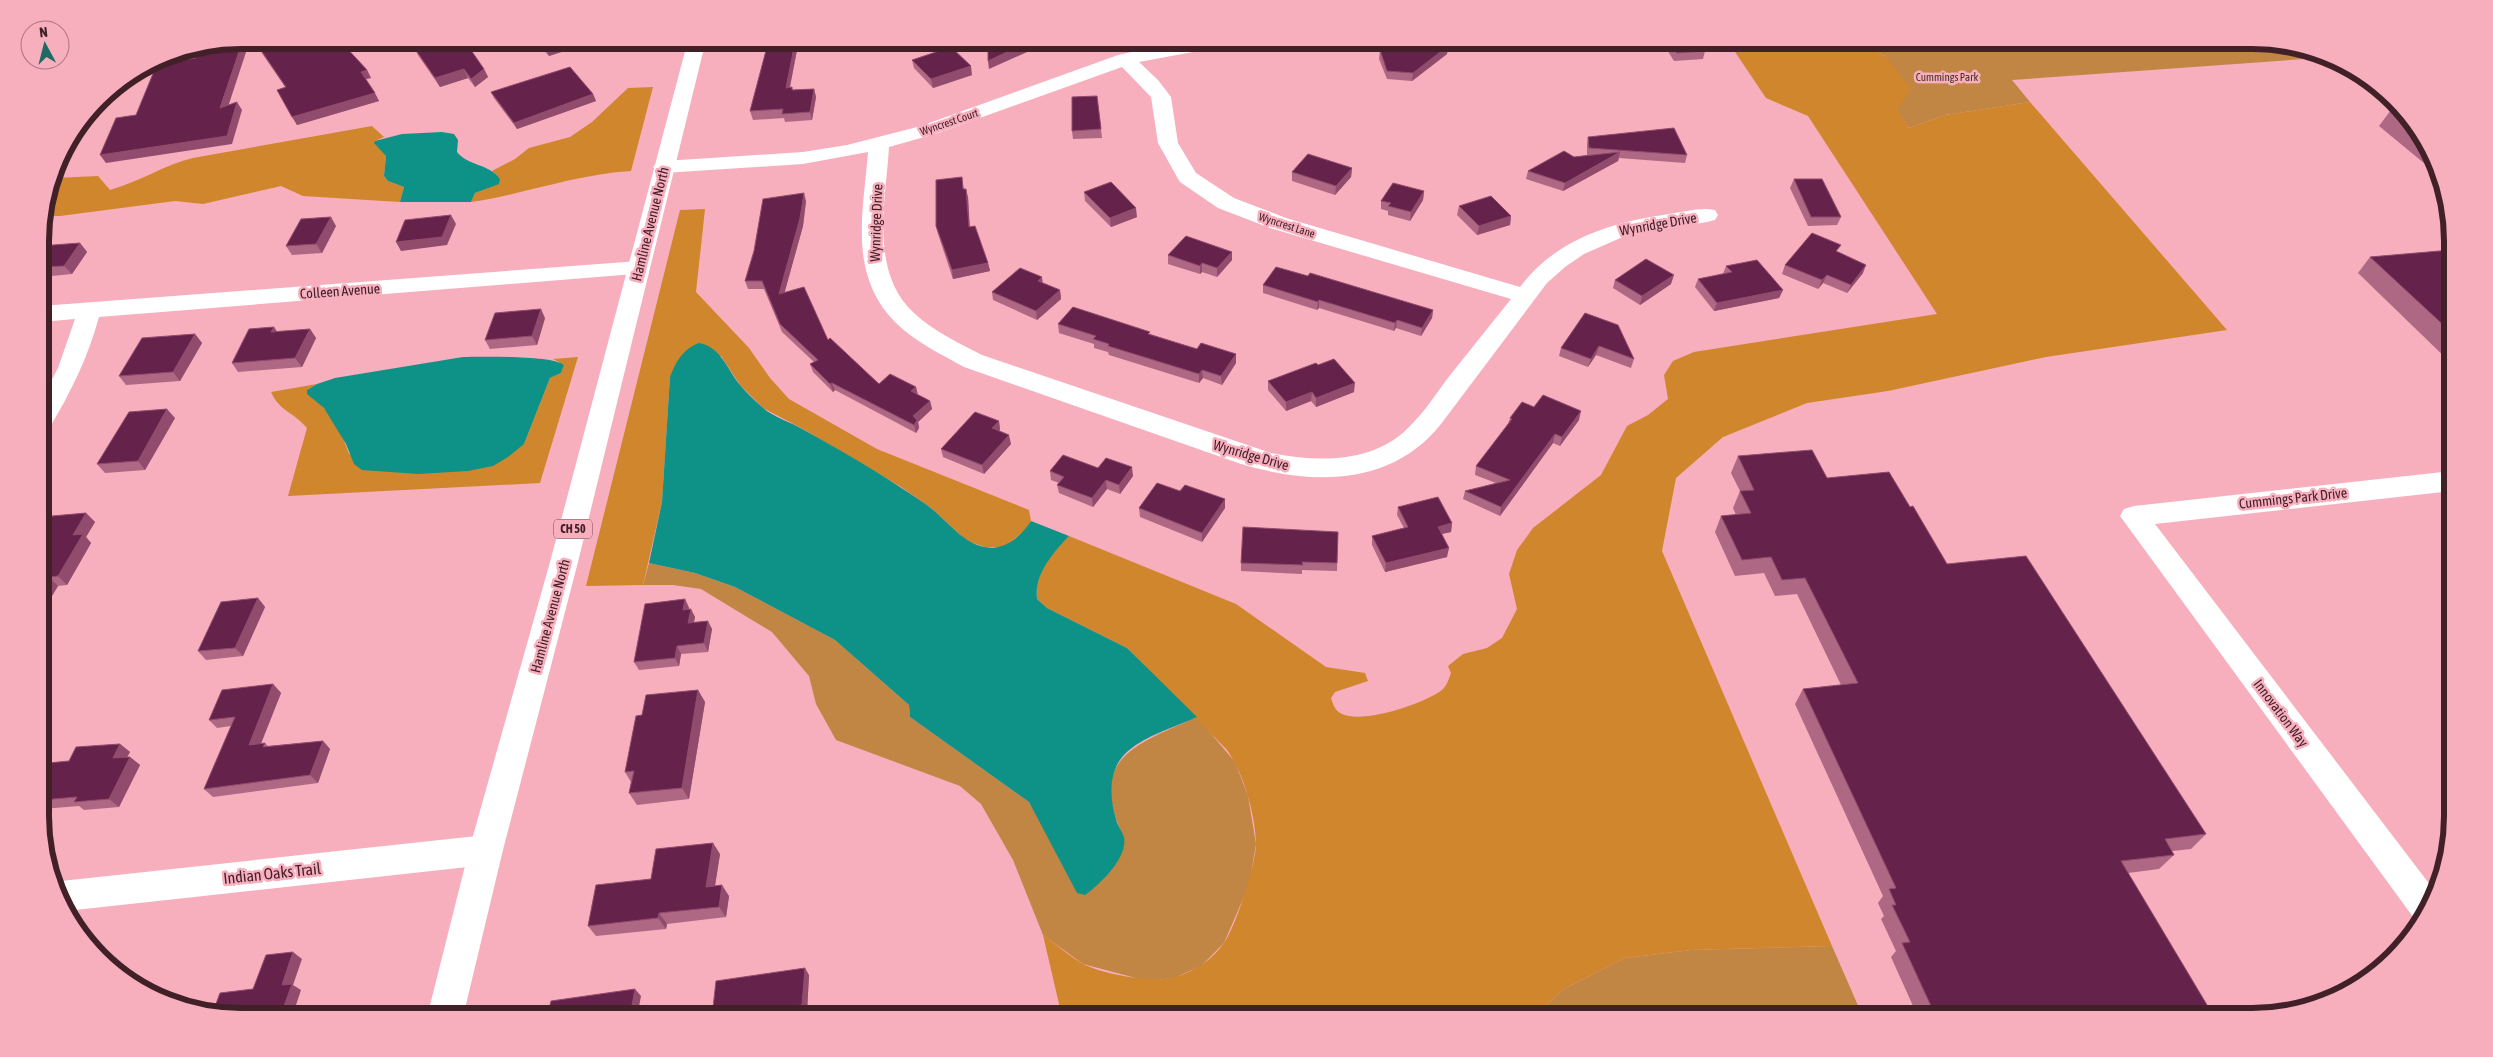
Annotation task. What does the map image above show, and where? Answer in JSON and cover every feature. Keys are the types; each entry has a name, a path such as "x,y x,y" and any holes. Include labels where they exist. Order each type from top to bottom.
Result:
{"street":[{"name":"Hamline Avenue North","path":"446,1008 486,850 562,572 695,49"},
{"name":"Wyncrest Court","path":"664,167 803,158 848,152 928,130 1125,59 1169,49"},
{"name":"Wyncrest Lane","path":"1125,59 1152,84 1161,97 1168,142 1188,177 1226,203 1278,223 1526,296"},
{"name":"Wynridge Drive","path":"879,144 872,244 874,269 880,289 896,311 918,331 940,345 973,361 1275,465 1320,470 1356,466 1380,458 1414,438 1526,296 1554,264 1578,246 1603,235 1635,226 1707,215"},
{"name":"Colleen Avenue","path":"49,313 639,268"},
{"path":"49,408 62,387 74,361 89,310"},
{"name":"Cummings Park Drive","path":"2134,516 2444,482"},
{"name":"Innovation Way","path":"2134,516 2423,903"},
{"name":"Indian Oaks Trail","path":"66,895 486,850"}],"green space":[{"name":"Cummings Park","path":"1872,49 2265,49 2290,52 2312,58 2012,80 2030,102 1945,115 1909,128 1897,111 1885,56"},
{"path":"649,563 695,573 735,587 835,640 909,705 910,717 1029,802 1048,834 1124,838 1114,811 1111,789 1114,772 1123,758 1137,746 1154,736 1197,717 1235,762 1248,796 1256,844 1249,885 1224,943 1201,966 1174,978 1147,981 1083,964 1043,935 1013,860 981,804 960,786 836,740 816,704 809,676 772,632 701,589 673,585 643,585"},
{"path":"1832,946 1859,1008 1543,1008 1564,989 1625,958 1691,950"}],"shaded area":[{"path":"1733,49 1872,49 1885,56 1911,89 1897,110 1909,128 1945,115 2030,102 2227,330 2046,357 1888,391 1807,403 1723,437 1676,478 1662,551 1832,946 1691,950 1625,958 1564,989 1543,1008 1060,1008 1043,935 1083,964 1103,971 1142,979 1166,979 1189,972 1214,954 1229,935 1249,879 1256,843 1248,795 1239,771 1227,750 1127,648 1047,608 1037,599 1038,581 1041,573 1056,550 1069,536 1236,604 1326,667 1365,673 1368,681 1335,692 1331,698 1336,709 1342,714 1364,716 1393,711 1421,701 1442,690 1447,684 1451,673 1448,666 1463,654 1487,648 1502,638 1517,609 1509,574 1517,550 1533,528 1601,475 1627,426 1648,415 1668,399 1664,375 1673,361 1694,352 1937,314 1808,116 1766,98"},
{"path":"653,87 631,171 591,176 471,202 475,193 488,188 497,175 492,171 515,159 529,148 570,137 592,122 628,88"},
{"path":"372,126 384,137 375,141 386,156 384,176 388,181 404,187 400,202 303,196 281,186 203,204 175,201 50,216 59,178 98,176 110,190 193,158"},
{"path":"705,209 696,292 749,348 770,378 789,399 877,449 1029,510 1031,521 1025,530 1005,547 985,547 967,541 930,507 901,487 803,429 763,408 740,385 721,356 670,377 662,502 643,585 586,586 680,210"},
{"path":"578,357 540,483 288,496 307,428 279,404 271,392 317,384 307,390 331,418 349,454 524,444 550,378 561,373 564,365 553,359"}],"water":[{"path":"442,132 454,134 458,140 457,152 467,160 491,170 500,179 499,184 475,193 471,202 400,202 404,187 388,181 384,176 386,156 374,143 375,141 402,134"},
{"path":"699,343 707,345 718,354 740,385 765,410 799,427 897,485 934,510 954,530 969,541 985,547 999,547 1011,542 1031,521 1069,536 1046,564 1038,581 1037,599 1047,608 1127,648 1197,717 1144,740 1121,758 1114,774 1111,792 1117,824 1124,837 1122,853 1112,870 1085,895 1077,893 1029,802 910,717 909,705 835,640 735,587 695,573 649,563 662,502 670,377 681,356"},
{"path":"463,357 532,358 564,365 561,373 550,378 524,444 493,466 468,471 418,474 362,470 354,464 346,444 324,408 307,394 307,390 317,384 335,378"}],"building":[{"path":"240,49 220,108 237,102 227,136 100,155 116,118 136,115 155,70 170,62 196,58 194,54 203,52"},
{"path":"260,49 348,49 367,70 361,72 375,93 292,117 277,90 286,87"},
{"path":"415,49 470,49 484,69 471,79 464,69 435,78"},
{"path":"766,49 794,49 786,88 792,87 792,90 814,89 810,112 782,114 783,109 750,111"},
{"path":"945,49 953,49 971,66 931,79 912,60"},
{"path":"988,49 1014,49 988,61"},
{"path":"1444,49 1413,73 1387,71 1380,50"},
{"path":"1674,49 1704,49 1705,51 1677,53"},
{"path":"570,67 593,94 514,123 491,92"},
{"path":"1097,96 1101,129 1072,131 1072,97"},
{"path":"1674,128 1687,155 1589,148 1588,137"},
{"path":"1564,151 1574,157 1620,152 1565,183 1528,171"},
{"path":"1308,154 1352,168 1336,186 1292,172"},
{"path":"962,177 963,189 966,189 969,227 975,226 988,263 952,270 936,226 936,180"},
{"path":"1794,179 1822,179 1841,217 1811,217"},
{"path":"1111,182 1136,208 1110,218 1084,192"},
{"path":"1393,183 1424,191 1411,212 1388,206 1391,203 1381,201"},
{"path":"804,193 800,218 779,294 804,287 828,340 830,338 879,384 890,374 916,387 911,391 930,401 913,416 917,420 914,425 832,383 830,384 810,364 818,360 780,324 762,281 745,281 754,251 763,199"},
{"path":"1491,196 1511,216 1479,226 1459,206"},
{"path":"451,215 442,237 396,242 405,220"},
{"path":"331,217 316,244 286,246 301,219"},
{"path":"1812,233 1841,245 1836,251 1866,265 1851,285 1827,275 1822,280 1785,265"},
{"path":"1186,236 1232,252 1217,268 1202,263 1200,266 1168,255"},
{"path":"80,243 64,266 49,267 49,245"},
{"path":"2444,251 2444,326 2370,257"},
{"path":"1646,259 1674,275 1642,296 1615,280"},
{"path":"1757,260 1783,290 1717,303 1698,279 1732,272 1726,266"},
{"path":"1276,267 1308,276 1310,273 1433,310 1422,328 1397,320 1395,323 1319,300 1318,302 1263,285"},
{"path":"1020,268 1042,277 1038,281 1060,290 1036,311 992,292"},
{"path":"1073,307 1150,332 1148,334 1197,349 1201,343 1236,354 1221,376 1202,370 1199,374 1108,346 1109,344 1093,339 1096,336 1058,324"},
{"path":"541,309 532,336 485,340 495,313"},
{"path":"1585,313 1618,325 1634,359 1599,346 1591,359 1561,348"},
{"path":"274,327 271,332 310,329 295,358 232,363 249,329"},
{"path":"195,334 173,372 119,376 142,338"},
{"path":"1334,359 1355,383 1316,398 1312,392 1286,402 1268,381 1316,363 1318,365"},
{"path":"1543,395 1581,411 1562,437 1555,434 1501,507 1465,491 1510,480 1476,466 1512,419 1510,418 1522,402 1534,407"},
{"path":"167,409 138,461 97,464 129,412"},
{"path":"975,412 999,421 992,428 1009,435 982,465 941,449"},
{"path":"1812,450 1827,478 1889,472 1910,507 1913,506 1947,564 2026,556 2206,834 2165,839 2174,855 2121,861 2209,1008 1932,1008 1902,943 1910,942 1892,905 1896,905 1889,889 1896,888 1803,689 1858,683 1805,578 1782,580 1771,557 1742,560 1721,516 1751,513 1740,491 1754,490 1738,456"},
{"path":"1063,455 1098,468 1106,458 1132,467 1119,485 1106,480 1092,498 1057,485 1064,477 1050,471"},
{"path":"1157,483 1180,491 1185,485 1225,499 1202,533 1139,508"},
{"path":"1438,497 1452,523 1438,527 1449,548 1386,563 1372,536 1408,527 1398,507"},
{"path":"86,513 73,535 83,534 58,576 49,577 49,521 52,516"},
{"path":"1243,527 1338,532 1337,563 1302,562 1303,565 1241,563"},
{"path":"258,598 235,648 198,651 221,602"},
{"path":"685,599 683,610 691,609 688,623 708,621 704,643 677,646 675,658 634,662 645,604"},
{"path":"273,684 249,745 265,743 263,747 323,741 310,775 204,789 235,717 209,720 222,690"},
{"path":"698,690 682,788 629,793 634,771 625,772 636,716 642,715 646,695"},
{"path":"120,744 113,758 130,757 109,799 74,802 77,797 49,799 49,763 69,761 76,747"},
{"path":"713,843 706,887 722,885 719,907 659,913 658,918 588,926 596,885 651,879 656,849"},
{"path":"293,952 282,985 292,984 283,1008 215,1007 220,993 253,989 266,955"},
{"path":"805,968 802,1005 786,1008 713,1008 716,981"},
{"path":"635,989 632,1008 549,1008 551,1001"}]}
